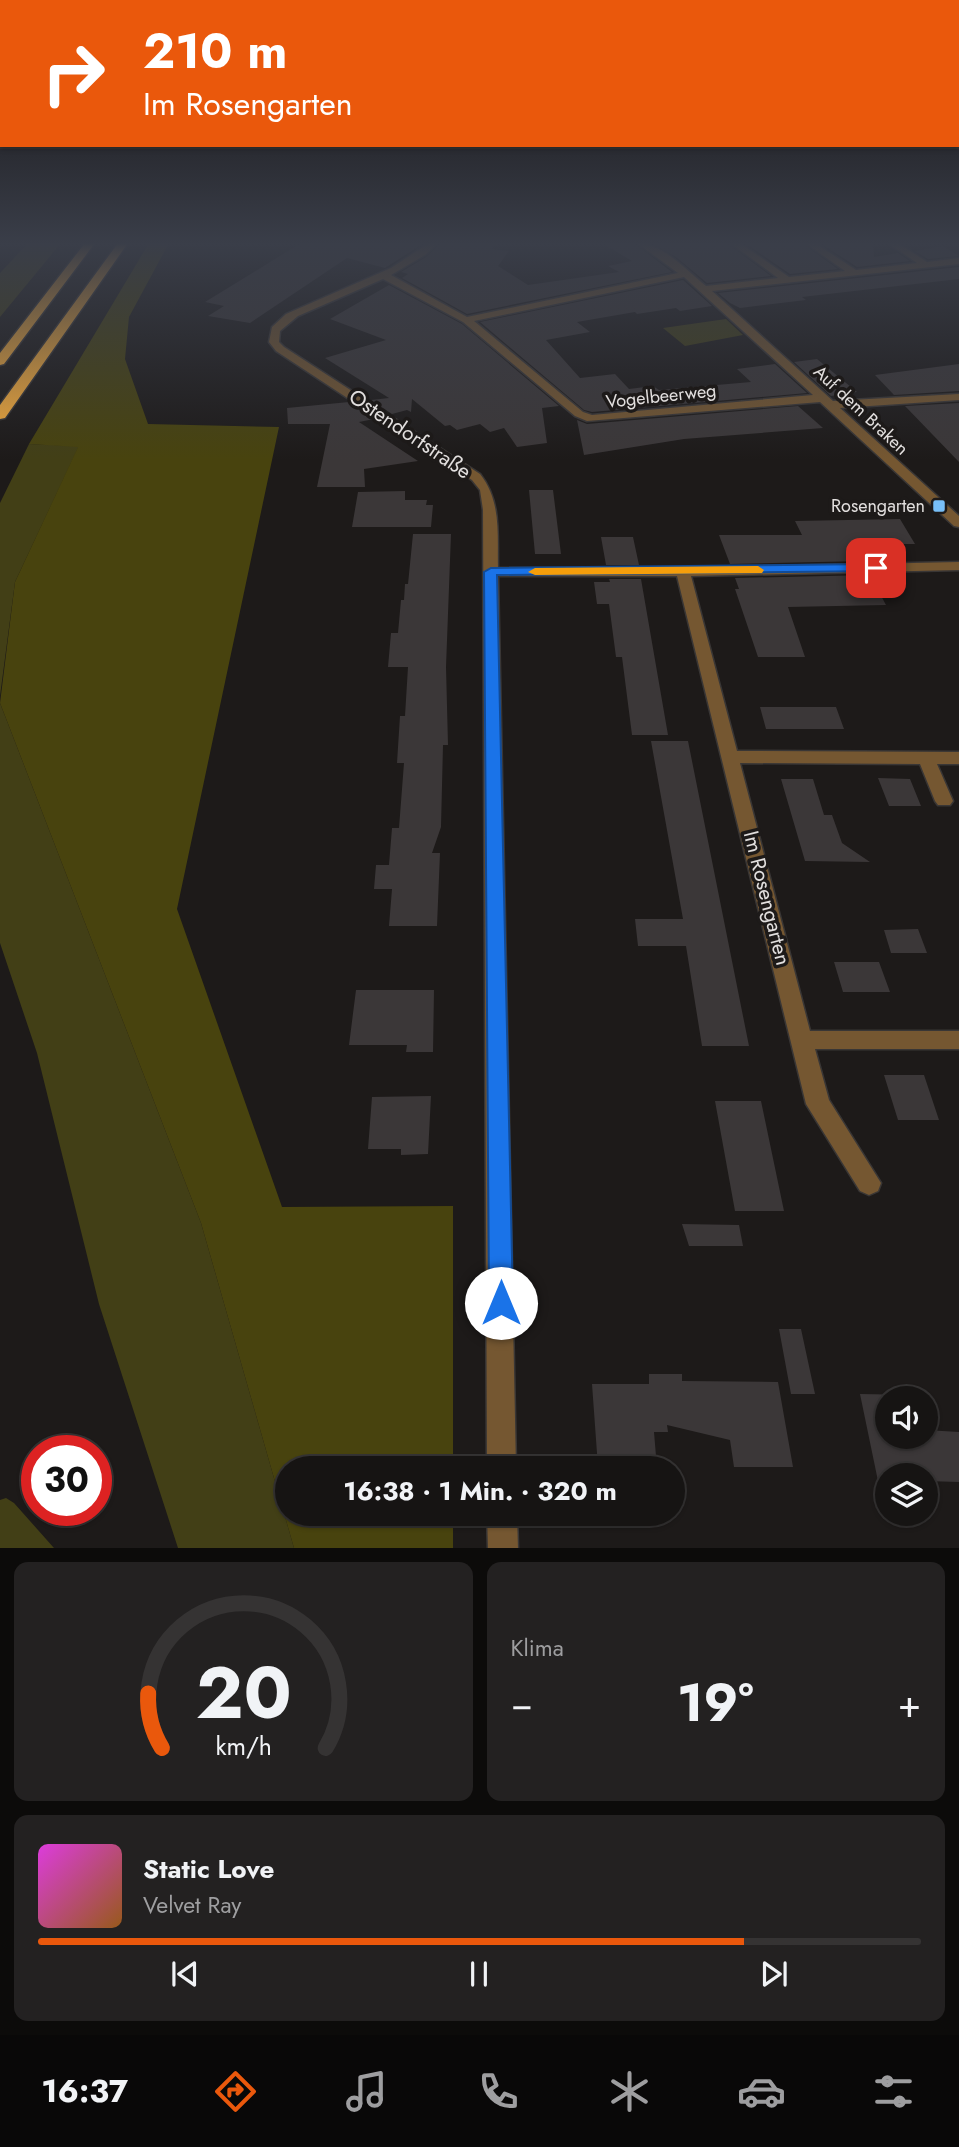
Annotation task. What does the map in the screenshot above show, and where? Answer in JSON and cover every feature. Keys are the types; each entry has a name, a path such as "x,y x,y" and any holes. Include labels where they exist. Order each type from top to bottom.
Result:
{"highway":[{"path":"0,361 35,315"},
{"path":"0,415 71,315"}],"street":[{"name":"Ostendorfstraße","path":"293,315 280,323 274,333 274,342 280,349 476,477 486,490 490,510 502,1456"},
{"name":"Vogelbeerweg","path":"457,315 579,414 591,419 826,401 959,397"},
{"path":"466,320 489,315"},
{"name":"Auf dem Braken","path":"733,315 959,523"},
{"path":"491,572 683,572 959,566"},
{"name":"Im Rosengarten","path":"683,572 804,1040 818,1104 869,1183"},
{"path":"731,757 959,758"},
{"path":"926,758 944,802"},
{"path":"804,1040 959,1040"},
{"path":"502,1526 503,1548"}],"shaded area":[{"path":"106,315 130,315 125,359 148,424 279,427 177,909 282,1207 453,1206 453,1456 275,1456 275,1482 201,1223 0,703 15,582 78,447 29,444"},
{"path":"726,319 743,335 685,346 663,328"},
{"path":"29,444 79,446 15,582 0,696 0,503"},
{"path":"0,703 201,1223 275,1482 275,1526 288,1526 294,1548 178,1548 99,1304 37,1053 0,943"},
{"path":"6,1498 14,1503 21,1511 21,1526 34,1526 54,1548 0,1548 0,1500"},
{"path":"288,1526 453,1526 453,1548 294,1548"}],"building":[{"path":"209,315 262,315 250,323"},
{"path":"337,315 446,315 462,324 559,406 542,408 547,443 517,447 504,428 490,432 480,424 457,430 450,425 445,426 412,399 411,412 407,410 392,414 371,400 389,398 325,358 386,340 330,319"},
{"path":"513,315 616,315 577,322 590,332 546,340 580,378 615,374 629,389 653,386 659,390 751,382 737,369 775,364 807,393 592,412 584,410 480,322"},
{"path":"817,359 857,392 831,396 794,362"},
{"path":"959,364 959,391 894,395 875,375"},
{"path":"349,402 374,419 359,422 418,461 364,469 365,487 317,487 330,424 288,424 287,408"},
{"path":"959,403 959,462 905,406"},
{"path":"798,406 823,428 684,439 584,455 577,420 587,424"},
{"path":"529,490 553,490 561,554 535,554"},
{"path":"405,491 405,500 427,500 426,505 433,505 431,527 352,527 358,492"},
{"path":"900,519 915,544 855,544 864,561 730,564 719,535 802,535 795,521"},
{"path":"413,534 451,534 446,667 448,745 443,745 441,827 432,853 440,853 437,926 389,926 392,889 374,889 376,865 389,865 392,828 399,828 404,763 397,763 400,716 405,716 408,667 388,667 391,633 398,633 401,600 404,600 405,584 408,584"},
{"path":"601,537 633,537 639,565 606,565"},
{"path":"870,575 886,605 788,607 805,657 758,657 735,589 739,589 735,578"},
{"path":"609,579 641,579 668,735 632,735 622,657 616,657 609,604 597,604 594,582 610,582"},
{"path":"760,707 836,707 844,729 766,729"},
{"path":"651,741 688,741 749,1046 702,1046 686,946 638,946 635,919 683,919"},
{"path":"878,778 910,779 921,806 889,806"},
{"path":"781,779 813,779 824,815 832,815 842,843 870,862 805,861"},
{"path":"918,929 927,953 891,953 884,930"},
{"path":"834,962 879,962 890,992 843,992"},
{"path":"356,990 434,990 433,1052 406,1052 407,1045 349,1045"},
{"path":"884,1075 924,1075 939,1120 898,1120"},
{"path":"431,1096 428,1154 401,1155 401,1149 368,1149 372,1097"},
{"path":"715,1101 761,1101 784,1211 735,1211"},
{"path":"682,1224 739,1225 743,1246 689,1246"},
{"path":"779,1329 801,1329 815,1394 791,1394"},
{"path":"649,1374 682,1374 682,1381 778,1382 793,1467 734,1467 730,1440 667,1425 668,1432 654,1432 656,1456 597,1456 592,1384 649,1384"},
{"path":"860,1394 875,1394 875,1449 938,1449 938,1431 959,1432 959,1482 938,1481 938,1463 875,1463 875,1466"}],"slow traffic":[{"path":"535,572 758,570"}],"place":[{"name":"Rosengarten","path":"939,506"}],"route":[{"path":"501,1303 491,572 876,568"}]}
